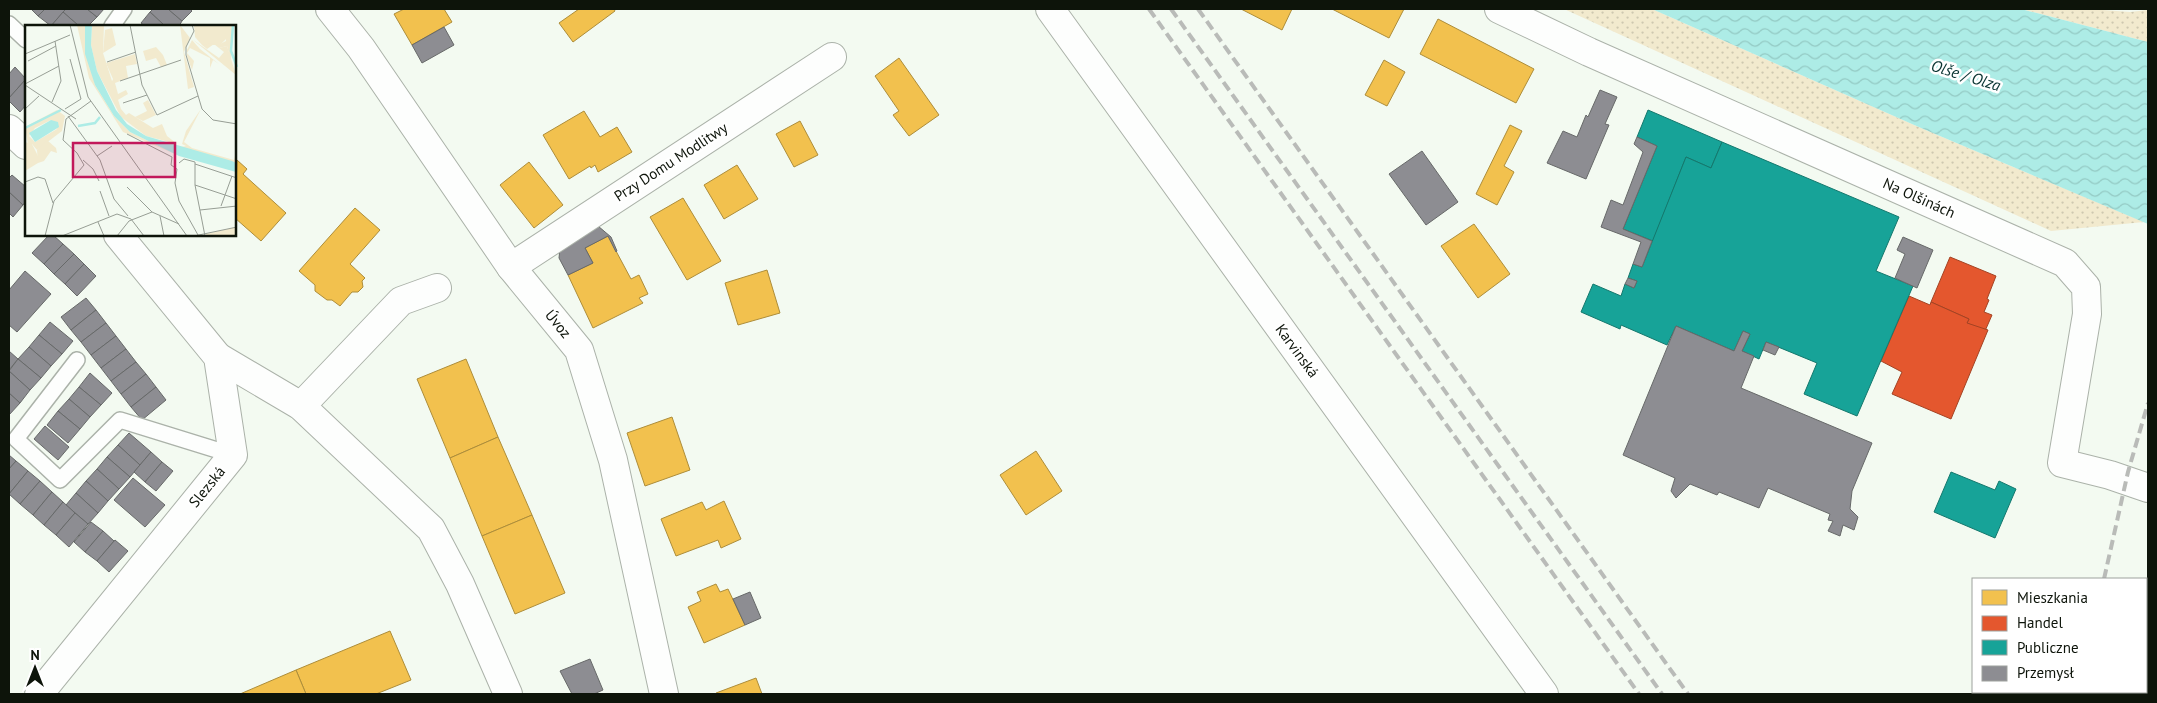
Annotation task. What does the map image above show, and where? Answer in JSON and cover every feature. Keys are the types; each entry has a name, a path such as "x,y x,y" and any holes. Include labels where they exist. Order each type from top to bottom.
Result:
{"street":[{"name":"Úvoz","path":"330,9 361,48 511,267 579,350 613,460 664,694"},
{"name":"Karvinská","path":"1050,9 1544,694"},
{"name":"Na Olšinách","path":"1499,9 1589,52 2065,263 2086,287 2086,314 2062,463 2110,475 2148,488"},
{"name":"Przy Domu Modlitwy","path":"511,267 832,57"},
{"path":"9,130 25,144"},
{"path":"119,236 218,357 301,406 431,529 460,584 508,694"},
{"path":"301,406 401,302 437,288"},
{"name":"Slezská","path":"39,694 233,455 218,357"}],"lane":[{"path":"113,25 124,9"},
{"path":"9,24 25,39"},
{"path":"77,360 16,439 60,480 120,420 233,455"}],"shaded area":[{"path":"1564,9 1652,9 1921,128 2144,222 2051,231"},
{"path":"2021,9 2089,9 2130,12 2148,10 2148,42"}],"water":[{"name":"Olše / Olza","path":"1652,9 2021,9 2148,42 2148,224 1921,128"}],"building: Mieszkania":[{"path":"404,9 444,9 452,22 412,45 394,14"},
{"path":"579,9 614,9 615,11 573,42 559,23"},
{"path":"1241,9 1292,9 1282,30"},
{"path":"1332,9 1404,9 1389,38"},
{"path":"1438,19 1534,69 1516,103 1420,54"},
{"path":"899,58 939,115 909,136 893,115 899,111 875,76"},
{"path":"1384,60 1405,72 1387,106 1365,95"},
{"path":"584,111 600,137 617,127 632,152 598,172 595,165 591,168 590,166 569,179 543,135"},
{"path":"800,121 818,155 794,167 776,134"},
{"path":"1510,125 1522,131 1504,166 1514,172 1497,205 1476,194"},
{"path":"237,160 247,169 243,174 286,213 261,241 236,219"},
{"path":"529,162 563,205 534,228 500,185"},
{"path":"737,165 758,199 724,219 704,185"},
{"path":"683,198 721,261 687,280 650,217"},
{"path":"355,208 380,230 350,264 365,278 362,281 363,287 358,292 352,292 340,306 332,300 327,300 315,291 315,285 299,271"},
{"path":"1474,224 1510,274 1478,298 1441,246"},
{"path":"608,236 631,279 639,275 648,294 639,298 643,303 593,328 568,275 593,263 585,248"},
{"path":"767,270 780,313 738,325 725,283"},
{"path":"466,359 498,437 450,458 417,379"},
{"path":"672,417 690,470 645,486 627,433"},
{"path":"498,437 532,515 482,536 450,458"},
{"path":"1036,451 1062,491 1026,515 1000,475"},
{"path":"724,501 741,539 721,548 718,540 676,556 661,519 702,502 706,510"},
{"path":"532,515 565,593 515,614 482,536"},
{"path":"716,584 720,592 728,589 745,625 704,643 688,607 701,601 697,592"},
{"path":"390,631 411,680 376,694 306,694 296,670"},
{"path":"296,670 306,694 240,694"},
{"path":"756,678 762,694 716,694 716,693"}],"building: Handel":[{"path":"1950,257 1996,276 1984,312 1992,315 1985,331 1967,323 1969,319 1931,302"},
{"path":"1909,296 1930,305 1931,302 1969,319 1967,323 1988,330 1951,419 1892,394 1902,372 1881,361"}],"building: Publiczne":[{"path":"1648,110 1722,142 1711,168 1686,157 1653,241 1623,229 1657,146 1637,137"},
{"path":"1722,142 1899,217 1876,271 1913,286 1857,416 1804,394 1817,363 1766,342 1759,359 1742,351 1750,334 1743,331 1734,351 1676,326 1667,345 1621,325 1620,329 1581,312 1593,284 1621,296 1625,284 1634,288 1637,281 1628,278 1633,264 1642,267 1686,157 1711,168"},
{"path":"1951,472 1995,490 1999,481 2016,489 1995,538 1934,512"}],"building: Przemysł":[{"path":"31,9 45,9 38,16"},
{"path":"45,9 66,9 52,25 38,16"},
{"path":"66,9 87,9 97,17 89,25 78,25 63,12"},
{"path":"87,9 104,9 97,17"},
{"path":"153,9 168,9 182,21 180,25 164,25 150,12"},
{"path":"168,9 190,9 192,11 182,21"},
{"path":"63,12 78,25 52,25"},
{"path":"150,12 164,25 144,25 141,23"},
{"path":"444,27 454,45 422,63 412,45"},
{"path":"15,67 25,80 9,98 9,74"},
{"path":"25,80 25,106 20,112 9,101 9,98"},
{"path":"1600,90 1617,97 1605,124 1609,125 1586,179 1547,163 1563,131 1577,137 1586,115 1588,117"},
{"path":"1637,137 1657,146 1623,229 1652,241 1642,267 1633,264 1641,242 1601,227 1611,200 1623,205 1643,152 1634,144"},
{"path":"1422,151 1458,202 1426,225 1389,174"},
{"path":"12,175 25,186 25,202 23,205 9,192 9,178"},
{"path":"9,192 23,205 13,217 9,213"},
{"path":"598,226 611,237 617,251 608,236 585,248 593,263 568,275 559,258 560,248"},
{"path":"48,236 54,236 63,244 44,264 32,253"},
{"path":"1903,237 1933,250 1917,288 1895,278 1905,254 1897,250"},
{"path":"63,244 74,254 54,274 44,264"},
{"path":"74,254 84,264 65,284 54,274"},
{"path":"84,264 96,276 77,296 65,284"},
{"path":"25,271 51,294 17,332 9,325 9,290"},
{"path":"1628,278 1637,281 1634,288 1625,284"},
{"path":"86,298 96,310 71,330 61,317"},
{"path":"96,310 106,323 81,342 71,330"},
{"path":"50,322 73,341 62,354 39,335"},
{"path":"106,323 116,336 91,355 81,342"},
{"path":"1676,326 1734,351 1743,331 1750,334 1742,351 1754,356 1741,388 1872,443 1852,491 1850,509 1858,517 1854,530 1843,525 1840,536 1828,531 1833,521 1828,520 1830,514 1768,488 1759,508 1719,492 1717,495 1690,484 1676,498 1671,491 1675,478 1623,455"},
{"path":"39,335 62,354 51,366 29,347"},
{"path":"116,336 126,349 101,368 91,355"},
{"path":"1766,342 1779,347 1775,355 1763,350"},
{"path":"29,347 51,366 41,378 18,359"},
{"path":"126,349 136,362 111,381 101,368"},
{"path":"9,351 18,359 9,370"},
{"path":"18,359 41,378 30,390 9,371"},
{"path":"136,362 146,374 121,394 111,381"},
{"path":"9,371 30,390 20,403 9,393"},
{"path":"90,373 112,393 101,405 79,387"},
{"path":"146,374 156,387 131,407 121,394"},
{"path":"79,387 101,405 90,417 69,399"},
{"path":"156,387 166,400 142,420 131,407"},
{"path":"9,393 20,403 9,415"},
{"path":"69,399 90,417 80,429 58,411"},
{"path":"58,411 80,429 68,443 47,425"},
{"path":"45,426 69,447 58,460 34,439"},
{"path":"129,433 151,452 140,465 118,445"},
{"path":"118,445 140,465 130,477 107,457"},
{"path":"151,452 162,462 145,482 134,472"},
{"path":"9,455 16,461 9,469"},
{"path":"107,457 130,477 119,489 97,469"},
{"path":"16,461 28,471 9,494 9,469"},
{"path":"162,462 173,471 156,491 145,482"},
{"path":"97,469 119,489 108,501 86,481"},
{"path":"28,471 40,481 20,504 9,494"},
{"path":"133,478 165,505 145,527 114,500"},
{"path":"40,481 52,492 33,515 20,504"},
{"path":"86,481 108,501 98,513 76,493"},
{"path":"52,492 63,502 44,525 33,515"},
{"path":"76,493 98,513 88,524 66,505"},
{"path":"63,502 75,513 56,535 44,525"},
{"path":"75,513 88,524 69,547 56,535"},
{"path":"91,522 103,531 85,552 74,542"},
{"path":"103,531 114,541 97,561 85,552"},
{"path":"115,540 128,551 109,572 97,561"},
{"path":"750,592 761,618 745,625 733,599"},
{"path":"590,659 603,690 594,694 572,694 560,671"}],"railway":[{"path":"1149,9 1639,694"},
{"path":"1171,9 1662,694"},
{"path":"1198,9 1688,694"},
{"path":"2104,578 2128,472 2148,403"}]}
